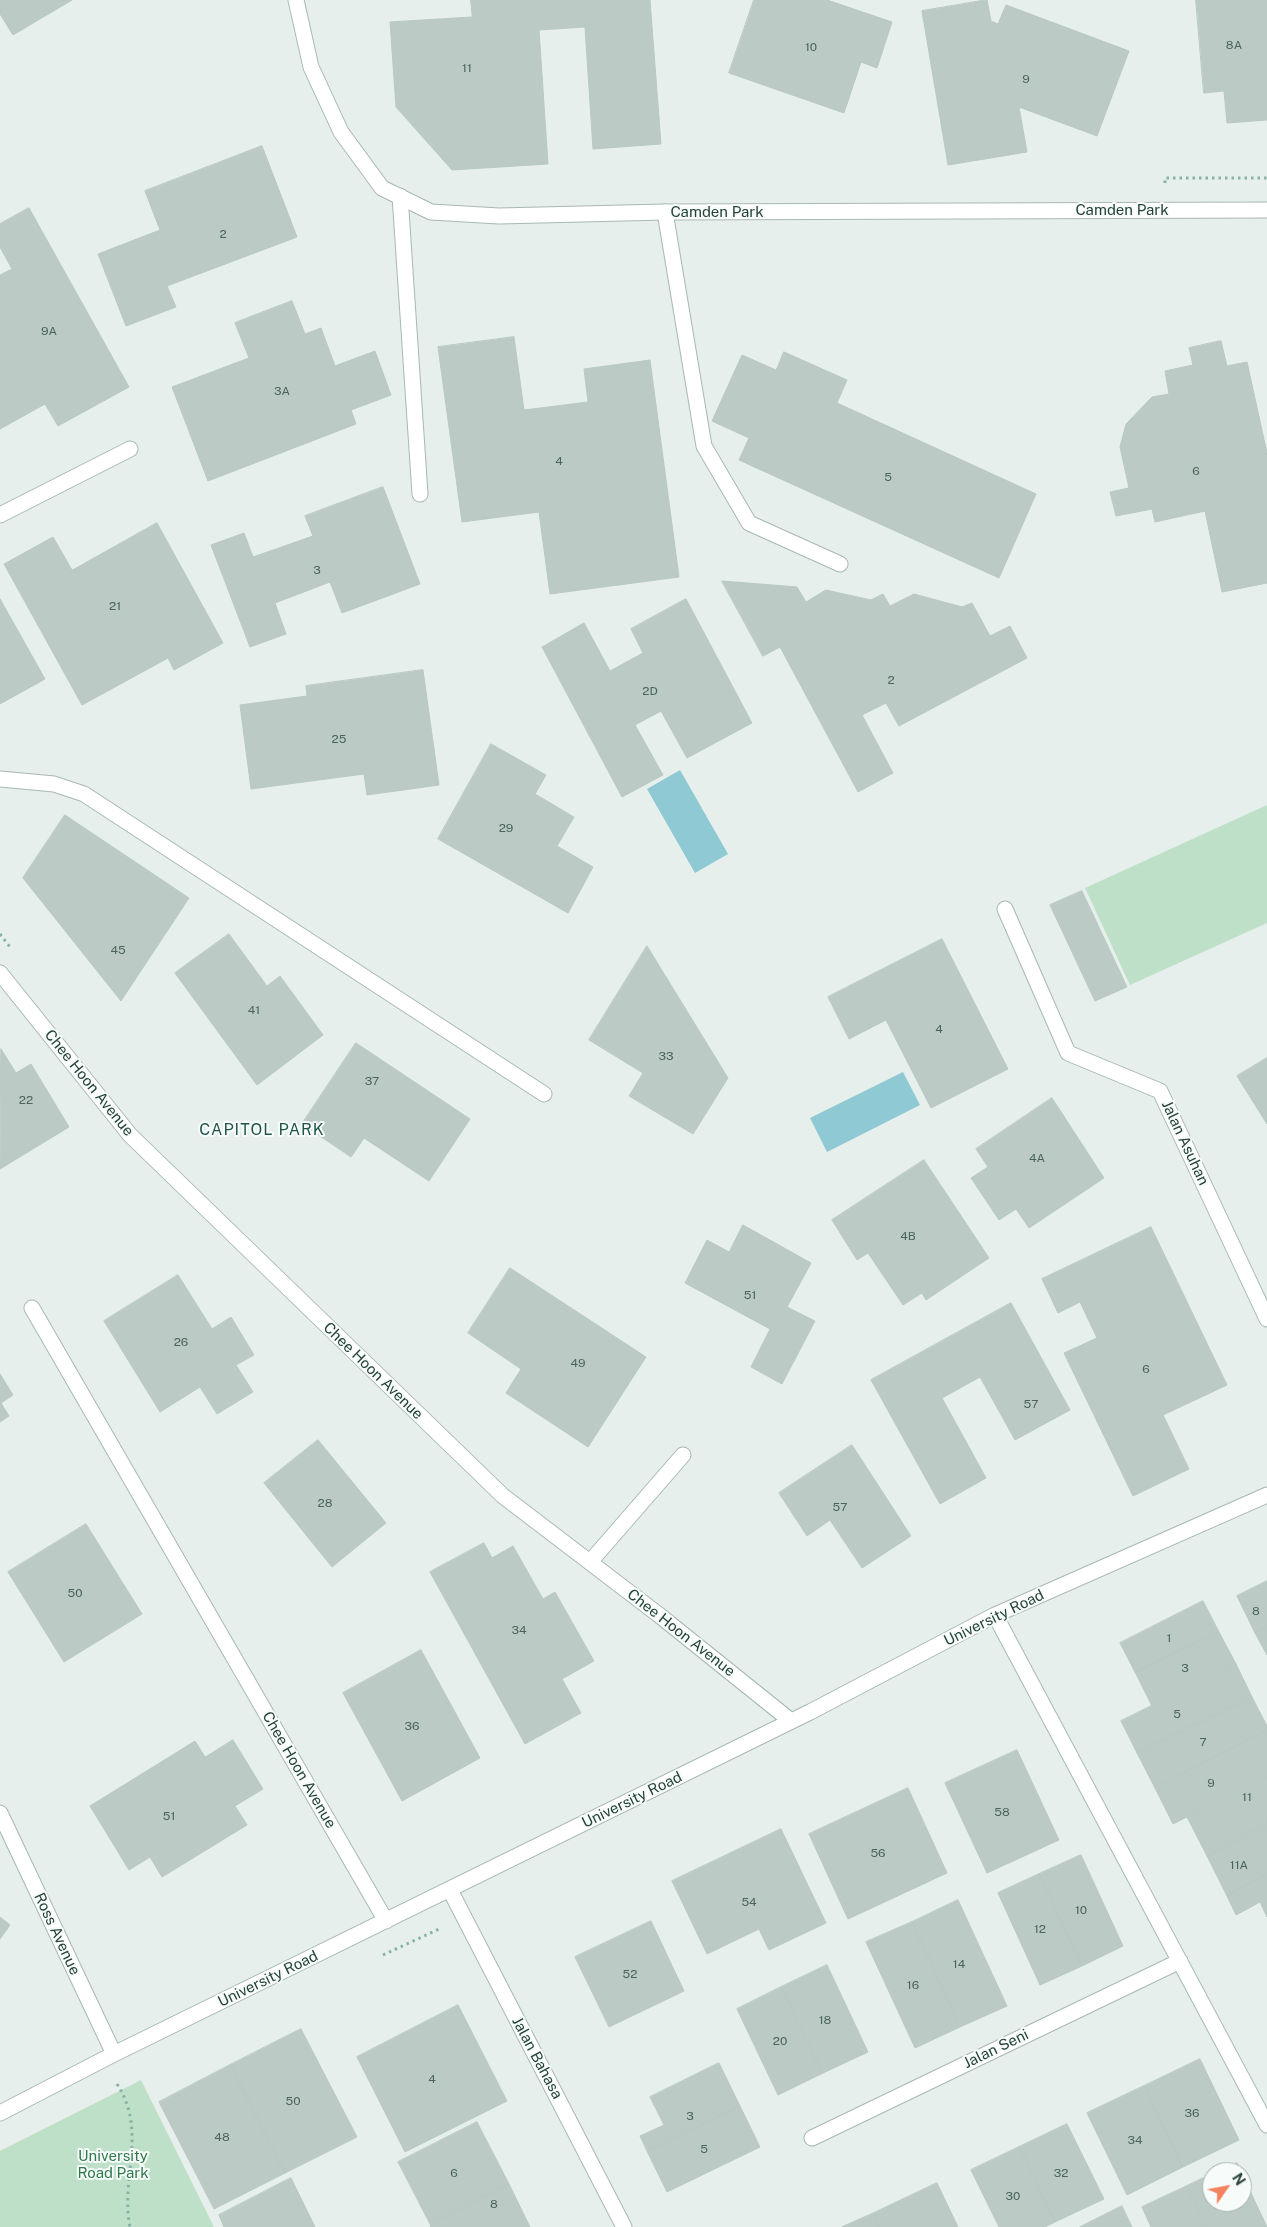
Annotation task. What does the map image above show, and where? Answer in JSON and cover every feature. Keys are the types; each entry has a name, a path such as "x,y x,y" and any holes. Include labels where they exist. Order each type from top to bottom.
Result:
{"street":[{"name":"Camden Park","path":"296,0 311,67 341,132 382,188 431,212 499,216 665,212 1267,210"},
{"path":"400,196 420,494"},
{"path":"665,212 704,446 749,523 840,564"},
{"path":"0,515 130,449"},
{"path":"0,779 54,784 84,794 544,1094"},
{"name":"Jalan Asuhan","path":"1005,909 1068,1053 1160,1091 1267,1319"},
{"name":"Chee Hoon Avenue","path":"0,973 130,1135 503,1496 590,1562 791,1721"},
{"name":"Chee Hoon Avenue","path":"32,1308 386,1921"},
{"path":"590,1562 683,1455"},
{"name":"University Road","path":"0,2113 114,2054 791,1721 995,1615 1267,1495"},
{"path":"995,1615 1267,2125"},
{"name":"Ross Avenue","path":"0,1813 114,2054"},
{"name":"Jalan Bahasa","path":"450,1890 624,2227"},
{"name":"Jalan Seni","path":"812,2138 1180,1960"}],"path":[{"path":"0,934 12,950"},
{"path":"117,2083 128,2109 134,2134 128,2193 130,2227"}],"green space":[{"path":"1267,805 1267,923 1130,985 1085,888"},
{"name":"University Road Park","path":"141,2080 214,2227 0,2227 0,2151"}],"water":[{"path":"680,770 728,854 695,873 647,789"},
{"path":"903,1072 920,1105 827,1152 810,1118"}],"building":[{"path":"0,0 72,0 13,35 0,14"},
{"path":"471,0 650,0 661,144 593,149 585,27 539,30 548,164 452,170 396,107 390,22 472,17"},
{"path":"754,0 827,0 892,22 877,68 861,62 844,113 729,73"},
{"path":"987,0 991,21 998,24 1006,5 1129,51 1097,136 1019,107 1027,152 948,165 922,11"},
{"path":"1196,0 1267,0 1267,120 1227,123 1224,91 1204,93"},
{"path":"262,146 297,237 167,286 176,307 126,326 98,254 160,230 145,191"},
{"path":"29,208 129,387 58,426 45,404 0,429 0,275 12,269 0,247 0,224"},
{"path":"292,301 305,334 321,328 335,366 375,351 391,395 351,410 356,424 208,481 172,387 249,358 235,323"},
{"path":"514,337 524,410 588,402 584,369 650,360 679,577 550,594 539,512 462,522 438,347"},
{"path":"1221,341 1227,366 1247,362 1267,453 1267,583 1222,592 1205,511 1155,522 1152,509 1116,516 1110,492 1129,488 1120,447 1126,424 1152,397 1169,394 1165,371 1193,365 1189,348"},
{"path":"784,352 847,380 837,403 1036,494 999,578 739,460 749,438 712,421 742,355 776,370"},
{"path":"383,487 420,584 342,613 330,582 275,603 286,634 250,647 211,545 244,533 253,557 313,536 305,516"},
{"path":"157,523 223,643 174,670 168,658 82,705 4,564 53,537 72,570"},
{"path":"722,581 797,587 806,602 826,590 871,600 883,594 890,606 914,594 962,607 972,603 990,636 1010,626 1027,658 899,726 886,703 862,715 893,773 858,792 780,647 763,656"},
{"path":"0,599 45,679 0,704"},
{"path":"686,599 752,723 687,758 661,711 635,725 663,775 622,797 542,647 584,623 610,671 643,653 631,629"},
{"path":"423,670 439,785 367,795 364,774 251,789 240,705 307,696 306,686"},
{"path":"491,744 546,775 535,794 574,817 557,846 593,867 568,913 438,839"},
{"path":"65,815 189,898 121,1001 23,878"},
{"path":"1082,891 1127,987 1095,1001 1050,905"},
{"path":"229,934 267,986 280,976 323,1035 257,1085 175,973"},
{"path":"942,939 1008,1069 931,1108 886,1020 849,1039 828,997"},
{"path":"647,946 728,1078 693,1134 629,1096 643,1073 589,1040"},
{"path":"356,1043 470,1119 429,1181 364,1138 351,1157 302,1124"},
{"path":"1,1049 16,1073 31,1064 69,1127 0,1169"},
{"path":"1267,1058 1267,1124 1237,1076"},
{"path":"1052,1098 1104,1178 1029,1228 1016,1209 999,1220 971,1178 988,1167 976,1149"},
{"path":"924,1160 989,1258 926,1300 922,1293 903,1305 868,1253 857,1260 832,1220"},
{"path":"743,1225 811,1263 787,1307 815,1321 782,1384 751,1367 770,1329 685,1283 707,1240 729,1252"},
{"path":"1151,1227 1227,1385 1163,1415 1189,1469 1133,1496 1064,1353 1097,1338 1080,1302 1058,1313 1042,1279"},
{"path":"510,1268 646,1357 588,1447 506,1393 521,1369 468,1333"},
{"path":"178,1275 212,1329 231,1317 254,1355 236,1365 253,1392 217,1414 200,1387 160,1412 104,1321"},
{"path":"1011,1303 1070,1410 1015,1440 980,1377 942,1398 986,1478 940,1504 871,1380"},
{"path":"0,1374 13,1395 1,1403 9,1416 0,1422"},
{"path":"318,1440 386,1523 332,1567 264,1483"},
{"path":"852,1445 911,1536 862,1568 830,1520 807,1536 779,1493"},
{"path":"86,1524 142,1614 64,1662 8,1572"},
{"path":"484,1543 492,1558 513,1546 543,1599 555,1592 594,1661 562,1679 581,1713 525,1744 430,1572"},
{"path":"1267,1581 1267,1627 1255,1633 1237,1596"},
{"path":"1203,1601 1219,1632 1135,1672 1120,1643"},
{"path":"1267,1627 1267,1655 1255,1633"},
{"path":"1219,1632 1236,1664 1152,1706 1135,1672"},
{"path":"421,1650 480,1758 402,1801 343,1693"},
{"path":"1236,1664 1252,1697 1137,1753 1121,1721"},
{"path":"1252,1697 1267,1726 1267,1730 1155,1788 1137,1753"},
{"path":"1267,1730 1267,1777 1173,1824 1155,1788"},
{"path":"233,1740 263,1789 235,1806 247,1825 162,1877 150,1857 129,1870 90,1806 195,1741 205,1757"},
{"path":"1017,1750 1059,1840 987,1873 945,1783"},
{"path":"1267,1777 1267,1824 1207,1856 1187,1817"},
{"path":"908,1788 947,1873 848,1919 809,1834"},
{"path":"1267,1824 1267,1874 1227,1896 1207,1856"},
{"path":"781,1829 826,1923 769,1950 759,1929 707,1954 672,1881"},
{"path":"1081,1855 1123,1946 1082,1966 1039,1874"},
{"path":"1039,1874 1082,1966 1040,1985 998,1893"},
{"path":"1267,1874 1267,1917 1260,1902 1236,1915 1227,1896"},
{"path":"958,1900 1007,2006 960,2027 912,1922"},
{"path":"0,1917 10,1925 0,1939"},
{"path":"651,1921 684,1991 609,2027 575,1957"},
{"path":"912,1922 960,2027 915,2048 866,1942"},
{"path":"827,1965 868,2052 823,2073 781,1987"},
{"path":"781,1987 823,2073 778,2095 737,2009"},
{"path":"458,2005 507,2101 405,2152 357,2057"},
{"path":"301,2029 357,2137 285,2173 230,2065"},
{"path":"1200,2059 1239,2140 1183,2167 1144,2086"},
{"path":"719,2063 740,2106 647,2151 640,2136 664,2125 650,2097"},
{"path":"230,2065 285,2173 214,2209 159,2102"},
{"path":"1144,2086 1183,2167 1127,2195 1087,2113"},
{"path":"740,2106 760,2147 667,2192 647,2151"},
{"path":"477,2122 509,2184 430,2224 398,2162"},
{"path":"1067,2124 1104,2199 1055,2222 1019,2147"},
{"path":"1019,2147 1055,2222 1045,2227 999,2227 971,2170"},
{"path":"291,2178 315,2227 224,2227 219,2215"},
{"path":"1202,2179 1202,2212 1252,2212 1252,2195 1267,2227 1206,2227 1187,2186"},
{"path":"937,2183 958,2227 880,2227 874,2213"},
{"path":"509,2184 530,2227 431,2227 430,2224"},
{"path":"1187,2186 1206,2227 1151,2227 1142,2207"},
{"path":"1122,2206 1132,2227 1080,2227"},
{"path":"874,2213 880,2227 842,2227"}],"district":[{"name":"CAPITOL PARK","path":"262,1130"}]}
